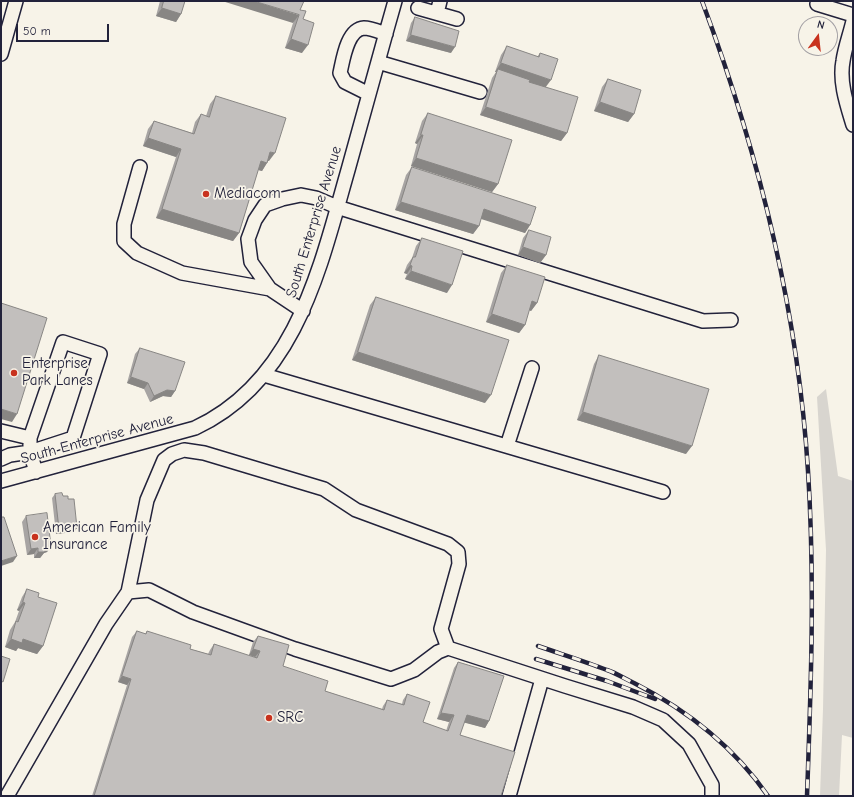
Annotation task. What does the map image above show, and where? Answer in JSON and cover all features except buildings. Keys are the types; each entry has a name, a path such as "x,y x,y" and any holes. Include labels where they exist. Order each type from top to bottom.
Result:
{"street":[{"path":"1,54 16,1"},
{"name":"South Enterprise Avenue","path":"1,481 195,428 232,407 264,375 287,341 303,311 321,265 386,34 392,2"},
{"path":"817,4 853,15"},
{"path":"418,8 438,7 457,19"},
{"path":"853,21 842,62 842,79 853,125"},
{"path":"369,94 345,82 340,73 348,40 357,30 365,28 386,34"},
{"path":"378,62 480,92"},
{"path":"140,167 124,224 124,241 137,253 182,272 270,290 303,311"},
{"path":"270,290 251,262 248,240 255,220 265,205 282,199 301,195 316,198 337,207 703,321 731,320"},
{"path":"1,459 10,455 30,452 73,438 100,354 63,342 30,438 30,452 36,472"},
{"path":"507,446 532,368"},
{"path":"264,375 663,492"},
{"path":"1,431 30,438"},
{"path":"7,796 106,624 128,592 147,500 164,460 172,454 184,450 204,453 324,489 356,510 448,544 458,552 459,564 441,629 448,648"},
{"path":"128,592 149,590 201,615 295,649 391,679 414,670 438,652 448,648 542,679 633,706 663,720 689,744 712,785 712,796"},
{"path":"509,796 542,679"}],"shaded area":[{"path":"826,389 838,476 853,481 853,738 842,735 839,796 820,796 826,550 817,397"}],"railway":[{"path":"702,1 741,115 758,173 785,292 803,411 808,471 812,593 807,796"},
{"path":"538,646 614,673 673,705 708,731 725,746 755,778 768,796"},
{"path":"536,659 607,681 655,699"}],"place":[{"name":"Mediacom","path":"206,194"},
{"name":"Enterprise Park Lanes","path":"14,373"},
{"name":"American Family Insurance","path":"35,537"},
{"name":"SRC","path":"269,718"}]}
